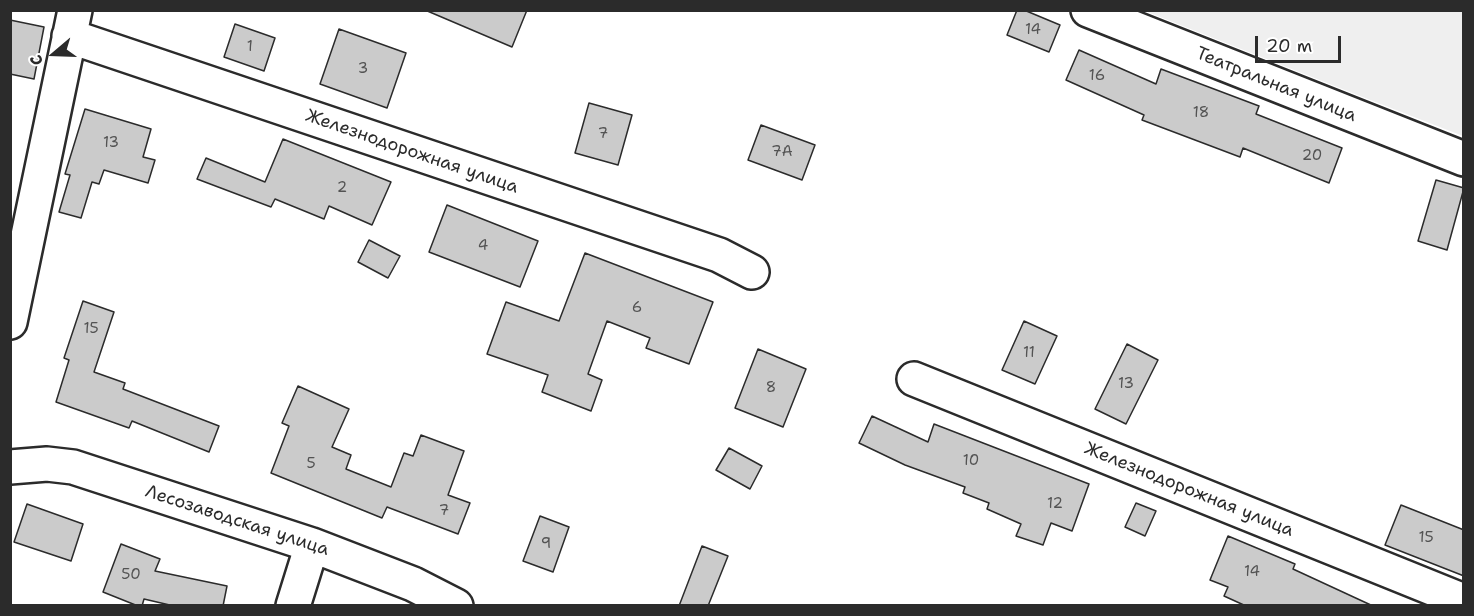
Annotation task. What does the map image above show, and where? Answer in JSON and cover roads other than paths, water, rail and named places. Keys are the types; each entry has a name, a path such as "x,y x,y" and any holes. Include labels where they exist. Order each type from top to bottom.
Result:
{"street":[{"name":"Театральная улица","path":"1088,10 1464,159"},
{"name":"Железнодорожная улица","path":"72,23 719,255 752,272"},
{"path":"10,322 72,23"},
{"name":"Железнодорожная улица","path":"914,379 1464,601"},
{"name":"Лесозаводская улица","path":"10,467 47,464 73,467 312,545 413,584 456,606"},
{"path":"293,606 312,545"}]}
